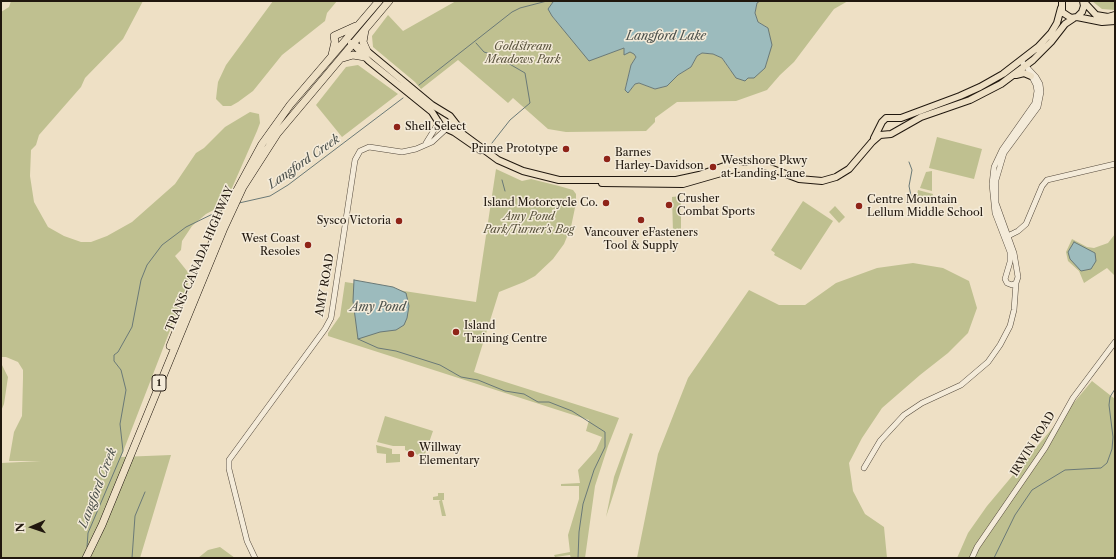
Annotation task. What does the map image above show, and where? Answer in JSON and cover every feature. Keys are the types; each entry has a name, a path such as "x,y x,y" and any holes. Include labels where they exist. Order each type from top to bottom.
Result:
{"highway":[{"name":"TRANS-CANADA HIGHWAY","path":"81,558 94,534 223,216 253,159 278,120 379,1"},
{"name":"TRANS-CANADA HIGHWAY","path":"86,558 102,525 232,208 243,187 267,148 305,100 389,1"},
{"path":"331,57 335,42 334,36 351,29 362,22"},
{"path":"341,59 353,55 366,54 363,40 365,29"},
{"path":"305,100 310,90 340,52 347,39"},
{"path":"191,294 195,291 221,229 232,208"}],"main road":[{"path":"872,142 886,118 892,119 904,117 975,90 991,82 1021,61 1051,33 1056,23 1062,1"},
{"path":"1083,2 1096,15 1108,17 1115,15"},
{"path":"347,39 450,119 469,139 485,152 514,168 530,174 559,180 589,183 683,184 735,169 767,168 804,180 830,179 849,169 880,135 894,132 921,117 980,95 1027,68 1051,42 1064,24 1076,17 1084,9 1083,2"},
{"path":"1061,8 1067,16 1102,22 1115,21"},
{"path":"366,54 434,114 438,124 454,132 478,150 485,152"},
{"path":"1013,76 1024,73 1031,76"},
{"path":"438,124 441,115 450,119"},
{"path":"446,128 450,119"},
{"path":"892,119 896,124 894,132"},
{"path":"881,125 886,134"}],"street":[{"path":"1016,295 1005,279 1008,272 1010,256 996,203 996,180 1004,154 1040,102 1040,84 1032,72 1021,61"},
{"path":"864,468 880,441 904,415 922,403 961,385 988,362 1000,345 1010,326 1014,310 1016,283 1018,279 1016,260 993,206 993,175 1002,150 1035,103 1037,91 1027,68"},
{"path":"425,144 438,124"},
{"name":"AMY ROAD","path":"255,558 246,541 228,469 229,460 325,329 331,318 355,160 362,149 369,147 409,151 432,142 446,128"},
{"path":"1006,237 1018,231 1026,224 1042,186 1047,180 1115,164"},
{"path":"1008,272 1012,271 1017,274"},
{"path":"1009,285 1016,283"},
{"name":"IRWIN ROAD","path":"972,558 977,547 1045,448 1073,398 1115,342"}],"green space":[{"path":"11,1 143,1 123,39 85,78 81,87 39,135 36,145 31,150 30,176 34,202 48,227 64,236 81,242 91,242 107,236 132,222 175,184 196,153 204,148 225,127 250,112 259,114 260,123 257,131 225,204 206,214 192,226 182,241 181,250 175,256 191,276 121,457 171,455 140,558 1,558 1,463 41,461 9,461 14,432 22,416 23,370 18,362 6,357 1,357 1,12 9,7"},
{"path":"273,1 337,1 327,13 325,21 282,55 253,91 231,106 223,106 216,99 218,82 226,65"},
{"name":"Goldstream Meadows Park","path":"456,1 553,2 549,9 552,16 589,60 624,48 634,54 636,57 631,65 625,89 628,93 635,84 639,83 655,89 667,86 678,75 691,67 697,56 702,53 713,54 722,58 730,70 746,79 765,68 768,58 768,28 758,22 755,13 757,3 760,1 848,1 834,9 794,62 767,90 736,101 677,102 655,118 655,122 646,131 566,132 548,129 513,98 508,103 458,60 421,89 415,82 373,47 372,36 388,15 403,31"},
{"path":"1092,1 1115,1 1115,10 1102,9"},
{"path":"358,65 398,94 342,137 316,105 346,67"},
{"path":"937,137 982,149 974,179 929,168"},
{"name":"Amy Pond Park/Turner's Bog","path":"496,169 522,181 531,179 573,190 576,194 576,203 571,227 564,244 553,259 535,276 499,292 474,372 619,418 595,486 585,558 571,558 570,555 555,557 554,555 570,552 568,535 579,499 579,486 561,486 561,484 580,483 578,470 596,450 602,437 586,431 589,420 328,336 328,333 340,316 345,282 476,302"},
{"path":"932,171 932,191 920,188 926,172"},
{"path":"918,190 933,194 931,203 916,199"},
{"path":"681,196 681,232 673,232 672,197"},
{"path":"803,201 833,221 801,270 774,255 775,253 771,250"},
{"path":"835,206 845,217 839,223 829,212"},
{"path":"1115,234 1115,276 1107,268 1084,283 1079,271 1068,261 1066,252 1072,239 1087,247 1094,248 1108,243"},
{"path":"913,263 943,268 969,281 977,308 968,333 948,353 882,408 862,438 849,463 853,491 865,514 884,527 887,558 637,558 658,454 688,378 749,290 779,305 805,305 836,283 877,268"},
{"path":"1,363 8,377 4,404 1,411"},
{"path":"1092,381 1115,399 1115,558 957,558 968,533 987,506"},
{"path":"385,416 433,431 424,457 405,450 405,446 393,446 377,442"},
{"path":"630,433 633,434 606,517 614,477"},
{"path":"376,445 392,449 392,454 400,454 400,462 386,463 386,454 377,453"},
{"path":"438,493 444,493 444,500 442,500 446,516 442,516 439,501 441,500 433,500 433,497 438,496"},
{"path":"220,547 235,558 198,558 208,550"}],"water":[{"name":"Langford Lake","path":"549,1 760,1 757,3 755,13 758,22 768,28 772,45 765,68 754,78 748,78 745,81 736,78 722,58 713,54 702,53 697,56 691,67 678,75 667,86 655,89 639,83 635,84 628,93 625,90 631,65 636,57 634,54 630,52 624,55 624,48 589,61 552,16 548,9 553,2"},
{"path":"1074,242 1095,253 1096,261 1091,269 1081,271 1070,259 1068,252"},
{"name":"Amy Pond","path":"354,280 393,287 406,293 409,306 404,325 396,330 380,332 358,339 353,301"}],"waterway":[{"name":"Langford Creek","path":"419,85 512,12 520,8 547,1"},
{"path":"476,43 484,52 494,55 525,73 530,103 510,120 492,143"},
{"name":"Langford Creek","path":"239,203 270,196 288,185 403,98"},
{"path":"909,162 912,170 909,186 911,196"},
{"path":"502,180 505,191"},
{"name":"Langford Creek","path":"87,547 88,533 123,451 120,424 126,390 121,370 114,361 114,355 118,352 132,327 141,280 147,265 162,245 186,227 223,209"},
{"path":"358,339 378,348 396,351 440,365 461,377 478,380 505,391 524,394 538,402 549,402 572,411 605,432 605,447 594,470 583,504 579,532 578,558"},
{"path":"994,558 1015,515 1032,490 1065,470 1101,468 1107,463 1112,449 1113,437 1109,405 1110,397 1115,389"},
{"path":"132,558 135,516 145,492"}],"place":[{"name":"Shell Select","path":"397,127"},
{"name":"Prime Prototype","path":"566,149"},
{"name":"Barnes Harley-Davidson","path":"607,159"},
{"name":"Westshore Pkwy at Landing Lane","path":"713,167"},
{"name":"Island Motorcycle Co.","path":"606,203"},
{"name":"Crusher Combat Sports","path":"669,205"},
{"name":"Centre Mountain Lellum Middle School","path":"859,206"},
{"name":"Vancouver eFasteners Tool & Supply","path":"641,220"},
{"name":"Sysco Victoria","path":"399,221"},
{"name":"West Coast Resoles","path":"308,245"},
{"name":"Island Training Centre","path":"456,332"},
{"name":"Willway Elementary","path":"411,454"}]}
